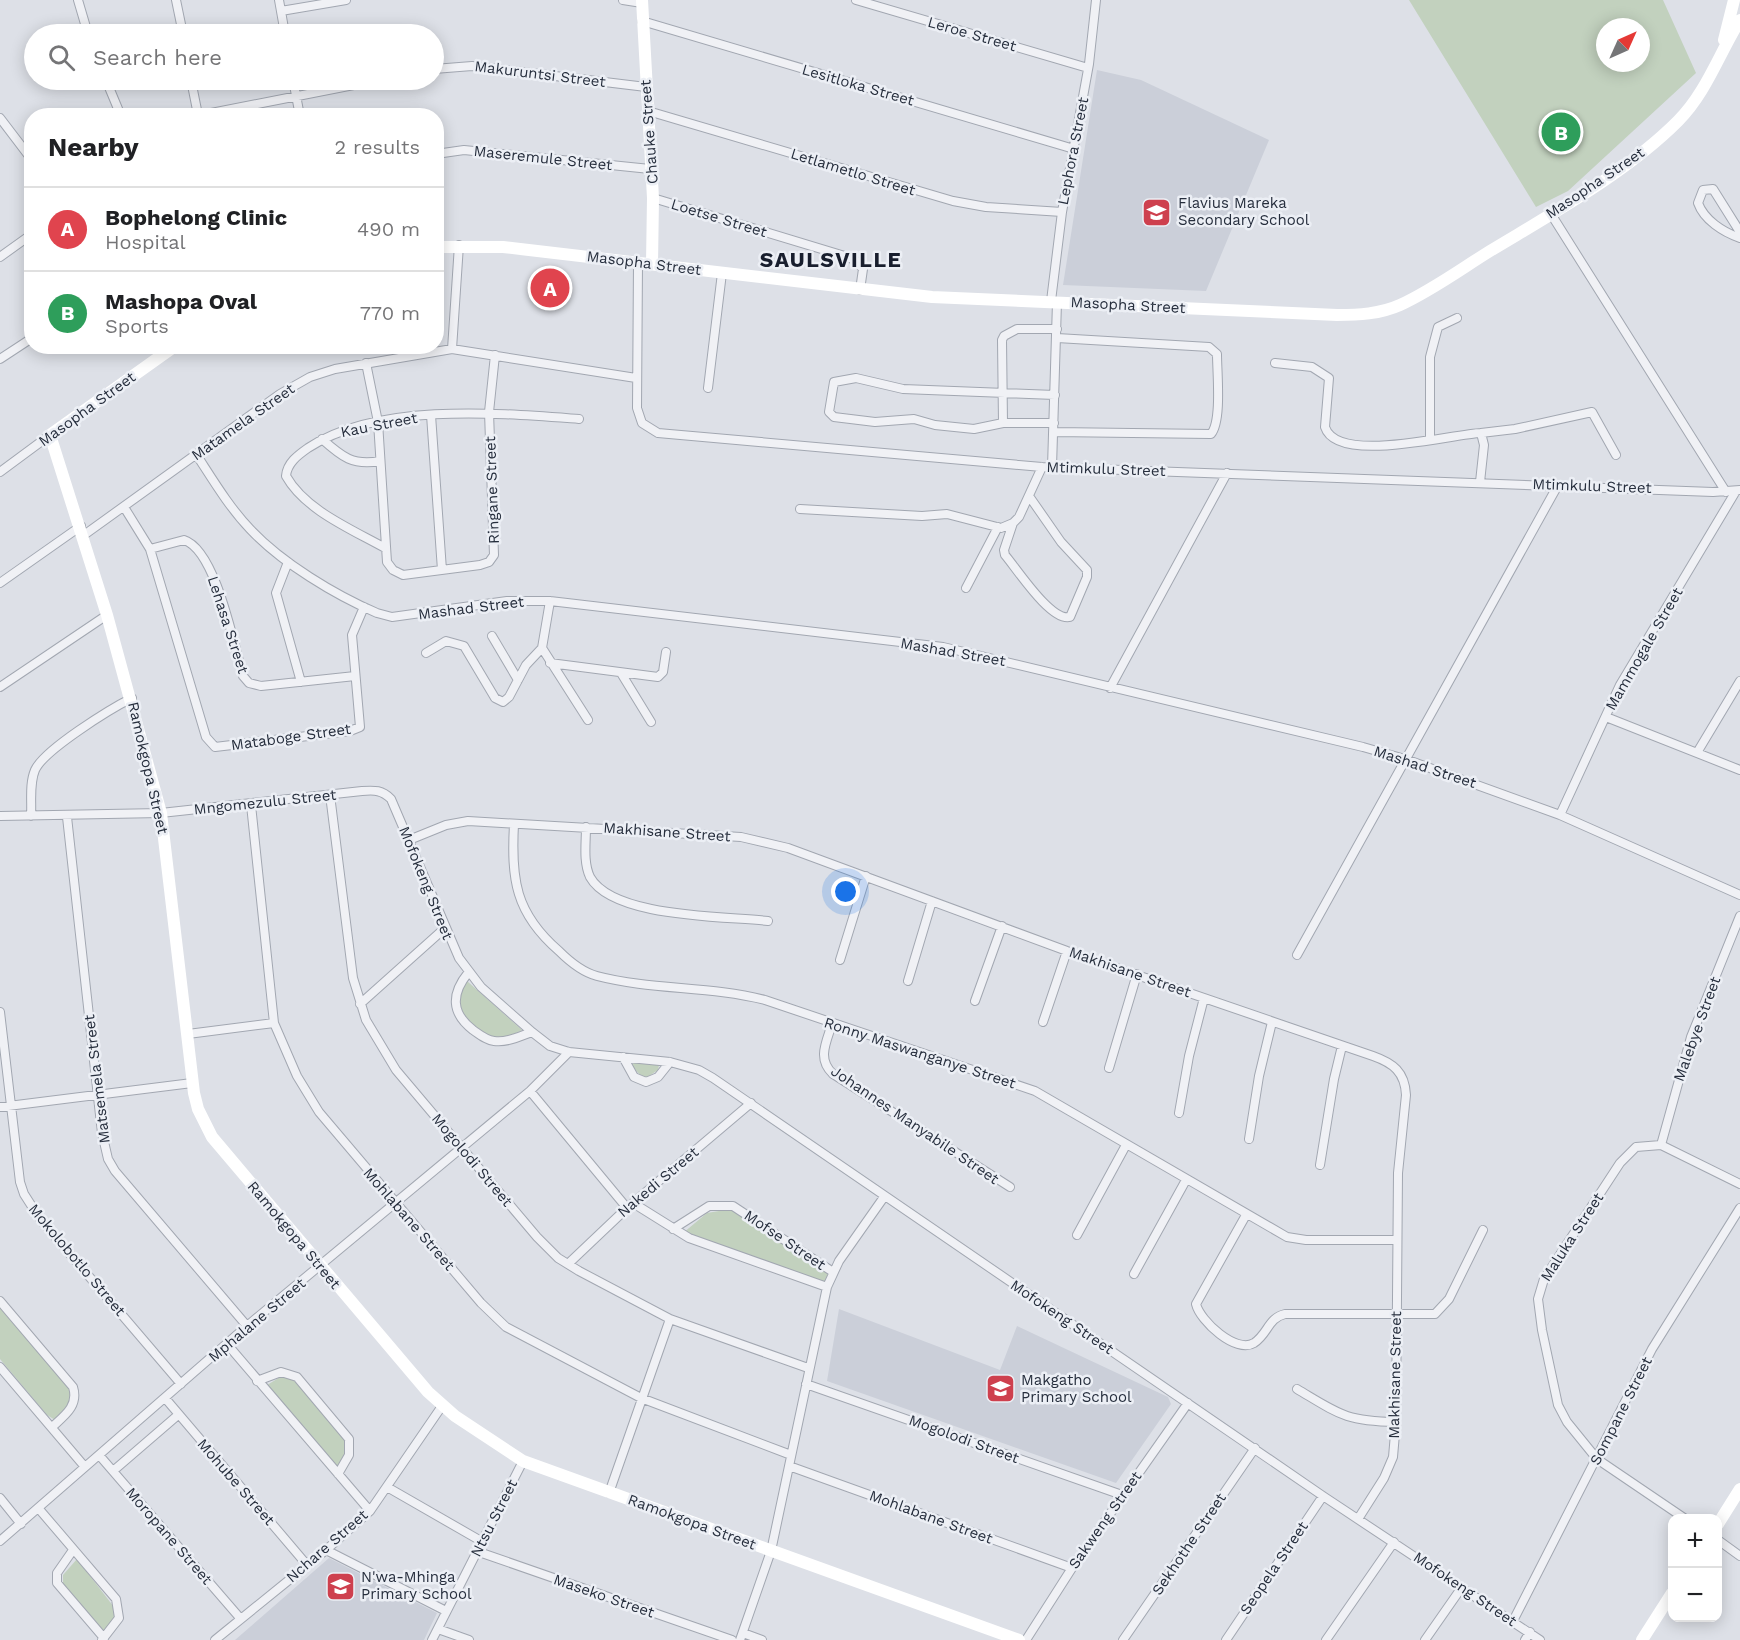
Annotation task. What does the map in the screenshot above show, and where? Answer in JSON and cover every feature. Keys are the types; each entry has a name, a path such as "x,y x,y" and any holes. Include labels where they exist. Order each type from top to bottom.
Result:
{"street":[{"path":"78,0 85,24"},
{"path":"176,0 181,24"},
{"path":"279,0 283,24"},
{"path":"281,11 346,0"},
{"path":"623,0 642,1"},
{"name":"Leroe Street","path":"856,0 1088,68"},
{"name":"Lephora Street","path":"1047,467 1054,428 1057,333 1054,302 1062,212 1088,68 1096,0"},
{"name":"Masopha Street","path":"1723,47 1734,0"},
{"name":"Chauke Street","path":"642,1 653,198 652,264"},
{"name":"Masopha Street","path":"444,246 503,247 860,290 978,300 1327,315 1370,314 1411,299 1551,214 1628,162 1678,121 1701,93 1723,47 1740,20"},
{"name":"Lesitloka Street","path":"642,21 1074,149"},
{"name":"Makuruntsi Street","path":"444,68 472,66 646,87"},
{"path":"110,90 118,108"},
{"path":"193,90 196,108"},
{"path":"295,90 298,108"},
{"path":"232,108 324,90"},
{"name":"Letlametlo Street","path":"648,111 953,201 986,207 1062,212"},
{"path":"0,117 24,149"},
{"name":"Maseremule Street","path":"444,153 464,150 650,169"},
{"path":"1740,232 1713,189 1703,190 1698,203 1703,214 1715,225 1740,238"},
{"name":"Loetse Street","path":"653,198 848,257 856,261 863,269 860,290"},
{"path":"1551,214 1726,492"},
{"path":"0,257 24,240"},
{"path":"453,349 459,245"},
{"name":"Mtimkulu Street","path":"638,263 636,378 639,415 646,428 657,433 1047,467 1738,491"},
{"path":"708,388 722,273"},
{"path":"1430,440 1430,357 1438,327 1457,318"},
{"path":"1003,423 1003,392 1004,336 1017,328 1209,347 1217,354 1216,426 1211,435 1054,428 1003,423 982,428 956,428 914,419 868,422 834,417 829,412 834,382 851,378 903,389 1003,392 1055,395"},
{"path":"0,360 24,344"},
{"name":"Matamela Street","path":"444,350 453,349 495,355 636,378"},
{"name":"Masopha Street","path":"0,472 163,354"},
{"name":"Matamela Street","path":"0,583 124,507 298,383 335,369 422,354"},
{"name":"Ringane Street","path":"385,548 387,562 393,570 404,575 484,564 494,555 489,412 495,355"},
{"path":"366,363 378,422 385,548"},
{"path":"1275,363 1312,366 1329,378 1325,427 1328,434 1352,444 1404,446 1454,435 1515,429 1592,412 1616,455"},
{"name":"Kau Street","path":"385,548 321,510 295,491 286,476 289,465 322,439 342,430 378,422 431,415 489,412 579,419"},
{"path":"431,415 442,570"},
{"path":"1480,433 1484,445 1480,482"},
{"name":"Ramokgopa Street","path":"50,435 82,531 132,698 161,813 192,1083 198,1109 212,1137 442,1406 523,1461 1019,1640"},
{"path":"322,439 348,461 380,462"},
{"name":"Mashad Street","path":"196,454 241,519 288,562 364,607 392,617 507,602 550,601 943,647 1405,759 1560,815 1740,895"},
{"path":"1029,496 1061,542 1087,570 1088,577 1070,617 1059,616 1046,605 1005,555 1004,550 1013,523 1029,496 1047,467"},
{"path":"1110,688 1227,473"},
{"path":"1297,955 1558,485"},
{"name":"Mammogale Street","path":"1560,815 1620,685 1738,491"},
{"name":"Mataboge Street","path":"124,507 142,532 150,549 206,736 211,745 231,746 357,729 361,724 352,635 364,607"},
{"path":"800,509 914,516 947,514 998,527 1013,523"},
{"path":"966,588 998,527"},
{"name":"Lehasa Street","path":"150,549 184,540 199,551 210,571 243,676 249,683 261,686 355,676"},
{"path":"288,562 276,593 301,682"},
{"path":"426,653 447,641 464,646 500,702 509,697 526,665 542,648 550,601"},
{"path":"0,687 107,615"},
{"path":"492,636 518,680"},
{"path":"542,648 588,720"},
{"path":"550,663 660,676 666,652"},
{"path":"621,673 651,722"},
{"path":"1698,751 1740,681"},
{"path":"31,816 33,778 40,764 76,733 112,708 132,698"},
{"path":"1606,717 1678,747 1698,751 1740,770"},
{"name":"Mngomezulu Street","path":"0,816 67,817 161,813 378,790 385,793"},
{"name":"Mofokeng Street","path":"385,793 392,799 445,928 468,973 550,1046 569,1052 670,1062 699,1070 751,1103 884,1197 1323,1496 1513,1621 1527,1636 1540,1640"},
{"name":"Mogolodi Street","path":"330,795 353,978 360,1004 385,1055 462,1148 542,1243 568,1264 670,1319 808,1368"},
{"name":"Mohlabane Street","path":"251,805 274,1023 308,1097 481,1303 506,1328 641,1398 791,1455"},
{"name":"Matsemela Street","path":"67,817 104,1146 115,1171 247,1326"},
{"name":"Makhisane Street","path":"409,840 458,822 586,827 756,839 866,876 1067,951 1342,1046 1396,1068 1405,1083 1396,1240 1396,1422 1390,1465 1358,1519"},
{"name":"Ronny Maswanganye Street","path":"514,824 513,874 526,914 550,944 581,969 603,977 746,995 1035,1091 1246,1215 1296,1239 1396,1240"},
{"path":"586,827 586,865 591,877 599,888 623,903 653,909 768,921"},
{"path":"840,960 866,876"},
{"path":"908,981 932,901"},
{"name":"Malebye Street","path":"1661,1145 1691,1037 1740,916"},
{"path":"975,1001 1002,926"},
{"path":"360,1004 445,928"},
{"path":"1043,1022 1067,951"},
{"path":"468,973 455,996 458,1013 467,1025 492,1041 510,1040 532,1032"},
{"path":"1109,1068 1137,974"},
{"path":"1179,1113 1189,1056 1204,998"},
{"name":"Mokolobotlo Street","path":"0,1012 20,1182 31,1207 181,1384"},
{"path":"1249,1139 1259,1076 1272,1022"},
{"path":"188,1034 274,1023"},
{"name":"Johannes Manyabile Street","path":"832,1024 823,1056 827,1068 1010,1187"},
{"path":"1320,1165 1334,1079 1342,1046"},
{"name":"Mphalane Street","path":"0,1541 247,1326 397,1204 530,1091 569,1052"},
{"path":"623,1057 634,1077 646,1082 658,1077 670,1062"},
{"path":"0,1107 192,1083"},
{"name":"Mofse Street","path":"530,1091 630,1205 704,1244 827,1287"},
{"name":"Nakedi Street","path":"568,1264 630,1205 751,1103"},
{"path":"1077,1235 1126,1144"},
{"path":"1661,1145 1740,1184"},
{"name":"Maluka Street","path":"1661,1145 1636,1147 1620,1163 1548,1271 1539,1293 1542,1330 1558,1405 1567,1422 1597,1459 1678,1514"},
{"path":"1134,1274 1186,1180"},
{"path":"762,1640 742,1636 771,1551 827,1287 833,1272 884,1197"},
{"name":"Mofse Street","path":"673,1229 709,1206 733,1206 833,1272"},
{"name":"Sompane Street","path":"1513,1621 1653,1349 1740,1208"},
{"path":"1246,1215 1196,1304 1204,1319 1221,1335 1240,1344 1252,1344 1274,1318 1285,1314 1436,1314 1449,1299 1483,1230"},
{"path":"0,1301 73,1387 75,1397 71,1408 52,1427"},
{"path":"609,1493 670,1319"},
{"path":"227,1344 370,1510"},
{"path":"0,1367 85,1467"},
{"path":"257,1381 281,1372 297,1377 349,1439 351,1450 338,1474"},
{"name":"Mogolodi Street","path":"806,1383 1122,1496"},
{"path":"1297,1389 1346,1418 1396,1422"},
{"name":"Mohube Street","path":"165,1398 307,1565"},
{"name":"Sakweng Street","path":"1026,1640 1072,1568 1188,1403"},
{"name":"Nchare Street","path":"215,1640 326,1550 370,1510 442,1406"},
{"path":"113,1471 178,1415"},
{"name":"Sekhothe Street","path":"1123,1640 1255,1448"},
{"name":"Moropane Street","path":"99,1455 240,1618"},
{"name":"Ntsu Street","path":"432,1640 523,1461"},
{"name":"Mohlabane Street","path":"789,1466 1072,1568"},
{"path":"387,1487 481,1541"},
{"path":"1722,1518 1740,1489"},
{"name":"Seopela Street","path":"1226,1640 1323,1496"},
{"path":"0,1498 21,1524"},
{"path":"39,1509 118,1604 118,1623 103,1639 57,1583 57,1573 73,1550"},
{"path":"1326,1640 1394,1542"},
{"path":"1722,1543 1740,1556"},
{"path":"326,1550 446,1611"},
{"name":"Maseko Street","path":"476,1551 732,1640"},
{"path":"1425,1640 1462,1587"},
{"path":"1641,1640 1668,1599"},
{"path":"438,1629 469,1640"}],"shaded area":[{"name":"Flavius Mareka Secondary School","path":"1097,70 1141,80 1269,140 1206,291 1063,285"},
{"name":"Makgatho Primary School","path":"839,1309 1000,1370 1017,1326 1168,1397 1171,1404 1116,1483 827,1381"},
{"name":"N'wa-Mhinga Primary School","path":"329,1558 437,1613 424,1640 235,1640"}],"green space":[{"path":"1409,0 1663,0 1696,73 1568,191 1536,207"},
{"path":"467,981 522,1030 504,1038 498,1038 485,1034 473,1025 460,1005 461,994"},
{"path":"634,1063 659,1065 658,1070 646,1078 631,1065"},
{"path":"725,1210 740,1212 820,1267 829,1275 828,1280 821,1282 683,1233 707,1213"},
{"path":"0,1306 74,1394 72,1406 55,1420 47,1415 0,1359"},
{"path":"282,1376 296,1378 348,1441 348,1453 337,1469 267,1385"},
{"path":"77,1559 117,1611 118,1616 104,1634 63,1586 63,1575"}],"place":[{"name":"Mashopa Oval","path":"1561,132"},
{"name":"Flavius Mareka Secondary School","path":"1157,212"},
{"name":"Bophelong Clinic","path":"550,288"},
{"name":"Makgatho Primary School","path":"1000,1389"},
{"name":"N'wa-Mhinga Primary School","path":"340,1586"}],"district":[{"name":"SAULSVILLE","path":"831,259"}]}
